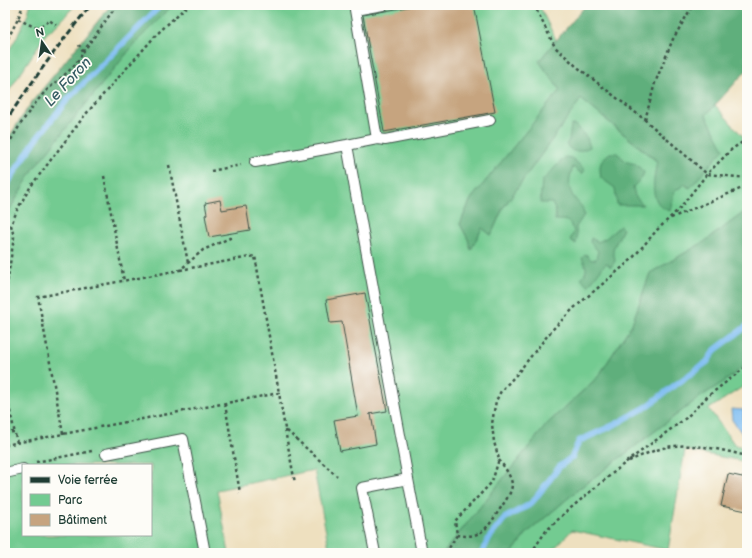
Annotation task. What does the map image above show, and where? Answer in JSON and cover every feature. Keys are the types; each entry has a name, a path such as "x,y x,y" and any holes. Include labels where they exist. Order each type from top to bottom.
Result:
{"lane":[{"path":"377,139 355,10 383,5"},
{"path":"255,162 377,139 385,140 490,120"},
{"path":"347,145 422,553"},
{"path":"106,454 183,439 205,553"},
{"path":"5,473 22,469"},
{"path":"375,553 362,488 408,479"}],"path":[{"path":"5,44 18,19 23,5"},
{"path":"5,150 39,98 72,68 117,5"},
{"path":"5,336 6,291 14,237 11,225 18,208 31,186 80,121 157,34 188,5"},
{"path":"534,5 555,47 576,66 645,120 707,174 747,178"},
{"path":"645,120 656,83 672,39 693,5"},
{"path":"18,19 36,27 42,26 49,20 56,25"},
{"path":"79,45 83,52"},
{"path":"457,535 468,537 477,534 489,526 511,491 512,484 499,459 494,442 492,424 496,401 501,391 516,375 552,330 574,308 631,260 657,230 679,210 707,174 732,150 747,139"},
{"path":"212,171 255,162"},
{"path":"168,165 188,263"},
{"path":"104,176 124,281"},
{"path":"669,219 747,186"},
{"path":"5,227 11,225"},
{"path":"180,270 203,250 230,238 230,233"},
{"path":"64,434 38,297 255,256 279,393"},
{"path":"531,553 546,531 566,512 625,463 686,418 708,396 747,366"},
{"path":"6,393 16,443"},
{"path":"225,404 240,493"},
{"path":"285,429 295,483"},
{"path":"5,433 14,432"},
{"path":"625,463 672,446 693,446 747,456"},
{"path":"36,464 36,462 105,448 106,454"},
{"path":"446,553 457,535 455,521 492,482 499,459"}],"green space":[{"path":"30,5 75,5 59,23 46,34 5,97 5,57 17,37 28,14"},
{"path":"111,5 173,5 136,42 34,168 6,216 5,259 5,143 31,103"},
{"path":"173,5 539,5 556,40 539,61 560,90 471,199 460,224 468,239 471,249 482,228 491,235 503,208 581,99 689,188 706,115 715,105 747,141 747,210 704,242 650,273 632,324 598,377 548,423 443,553 330,553 314,470 217,490 229,553 5,553 6,216 34,168 136,42"},
{"path":"586,5 747,5 747,70 706,115 724,149 690,188 685,184 674,192 670,211 663,208 655,197 654,183 657,161 581,99 503,208 491,235 482,228 471,250 468,239 460,224 471,199 560,90 539,61"},
{"path":"571,125 575,125 587,138 590,147 580,151 573,151 566,145 569,140"},
{"path":"610,153 617,153 627,162 636,164 644,172 642,178 633,187 635,196 643,205 617,205 615,188 601,178 600,174 602,161"},
{"path":"565,157 572,158 585,170 582,174 573,167 570,175 572,195 582,207 584,215 576,227 576,244 570,240 574,232 571,225 565,221 555,220 556,212 552,203 540,203 542,181"},
{"path":"747,210 747,363 728,379 700,397 580,488 526,534 512,553 443,553 548,423 598,377 632,324 650,273 704,242"},
{"path":"620,226 623,229 613,249 615,261 611,267 606,263 588,286 581,278 586,271 586,266 582,258 586,254 591,260 596,259 598,251 590,242 591,238 598,242 606,238"},
{"path":"747,363 747,384 709,409 735,445 747,448 747,462 685,450 668,550 572,530 550,553 512,553 526,534 580,488 700,397 728,379"}],"water":[{"path":"731,409 744,410 743,420 747,427 747,440 732,420"}],"building":[{"path":"418,5 474,5 495,112 384,132 363,15"},
{"path":"220,200 222,210 246,206 250,230 209,237 205,215 207,214 205,203"},
{"path":"365,293 387,411 369,414 371,414 376,444 340,451 334,420 358,416 342,322 330,323 326,300"},
{"path":"728,474 747,478 747,511 721,506"}],"waterway":[{"name":"Le Foron","path":"5,187 35,141 68,99 161,5"},
{"path":"482,553 489,538 505,518 529,505 534,500 560,466 572,457 579,441 614,425 648,406 707,362 715,350 747,326"}],"railway":[{"path":"5,122 46,62 91,5"}]}
